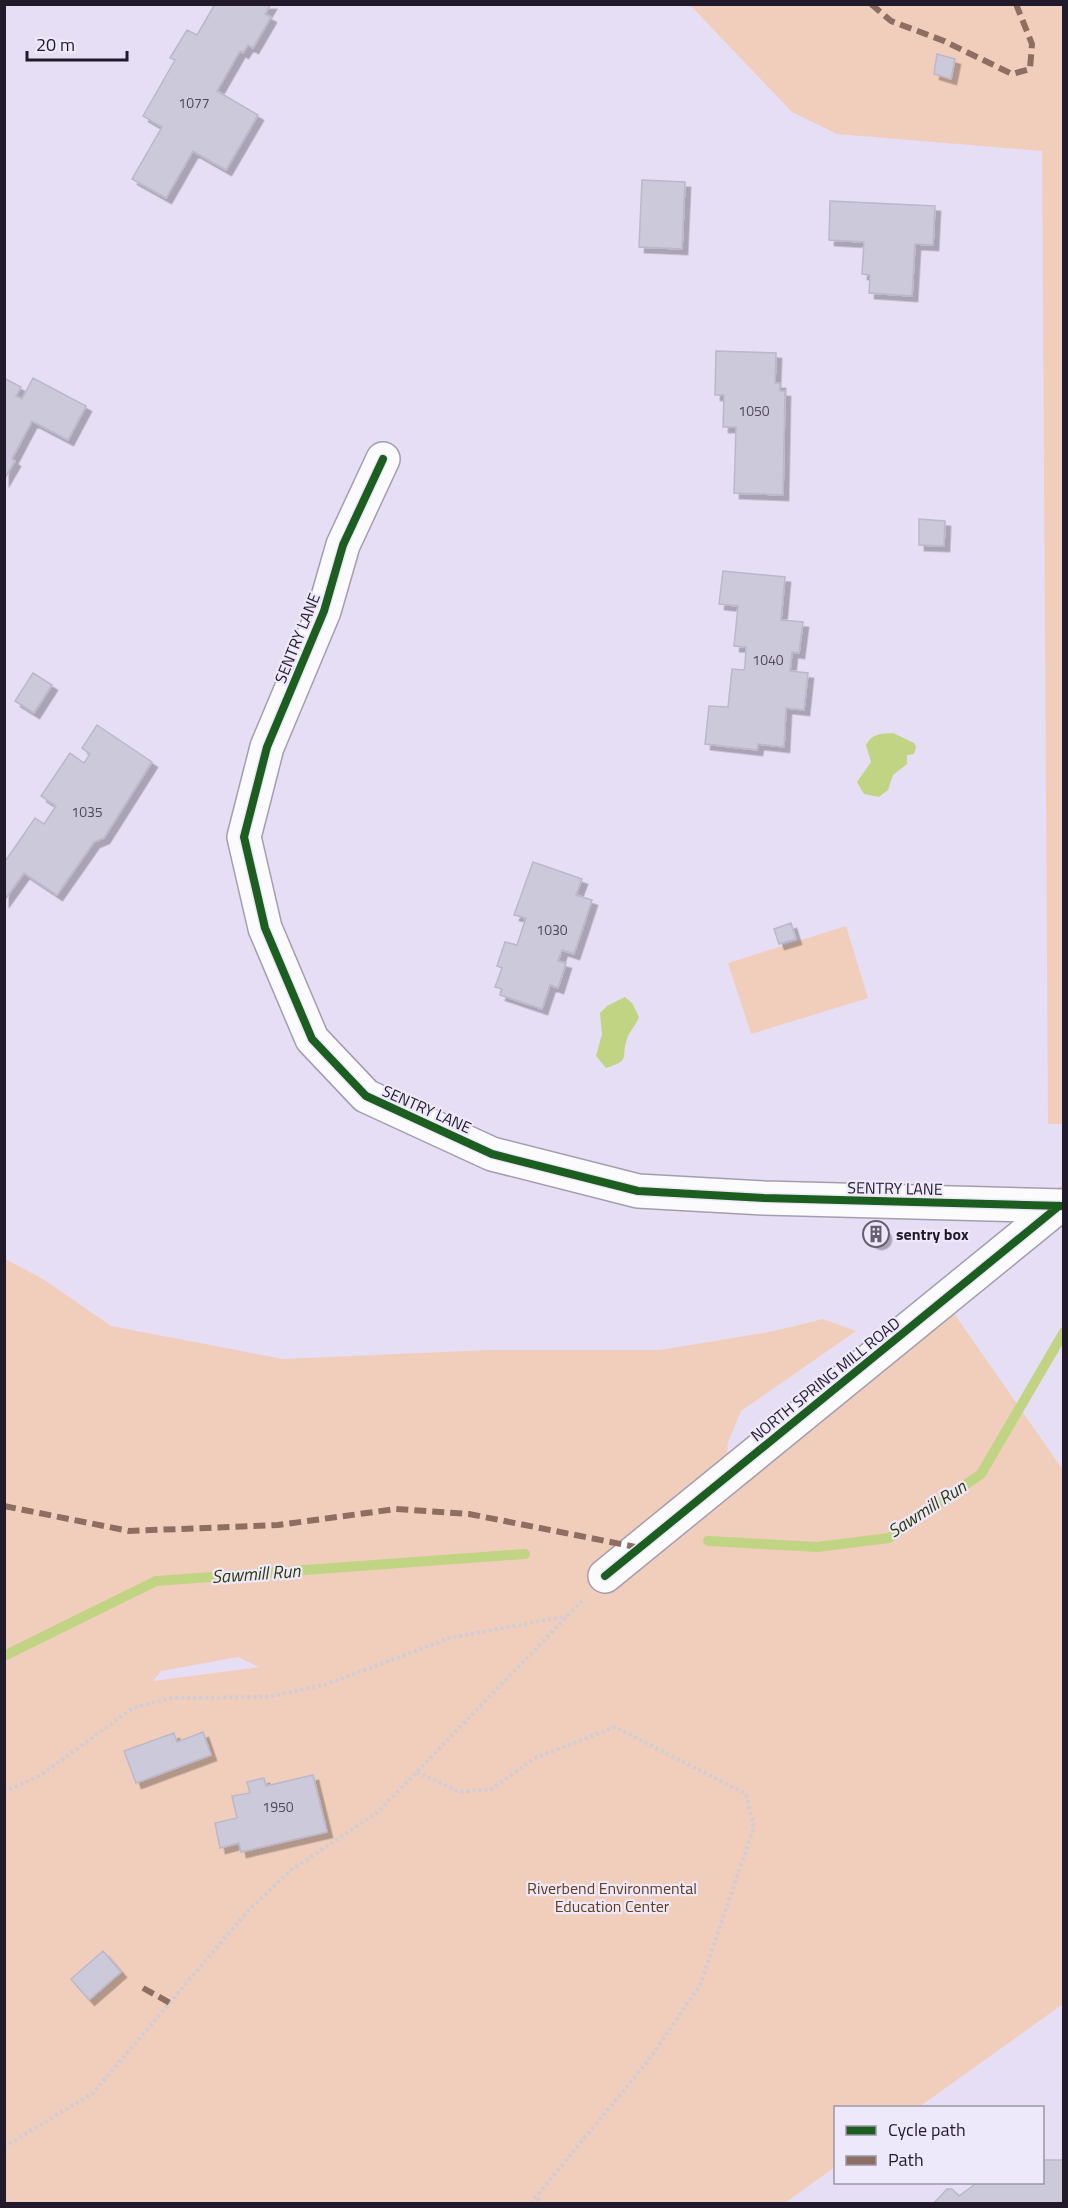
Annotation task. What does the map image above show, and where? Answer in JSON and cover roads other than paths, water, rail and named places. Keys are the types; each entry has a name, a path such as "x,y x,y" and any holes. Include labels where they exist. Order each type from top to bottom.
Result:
{"street":[{"name":"SENTRY LANE","path":"383,459 343,546 324,611 267,747 244,837 265,928 312,1038 366,1096 492,1154 638,1191 764,1198 1061,1206"},
{"name":"NORTH SPRING MILL ROAD","path":"605,1576 1061,1206"}],"waterway":[{"name":"Sawmill Run","path":"708,1541 817,1547 889,1538 981,1474 1064,1332"},
{"name":"Sawmill Run","path":"4,1656 156,1581 525,1554"}],"place":[{"name":"sentry box","path":"876,1234"}],"park label":[{"name":"Riverbend Environmental Education Center","path":"612,1897"}]}
